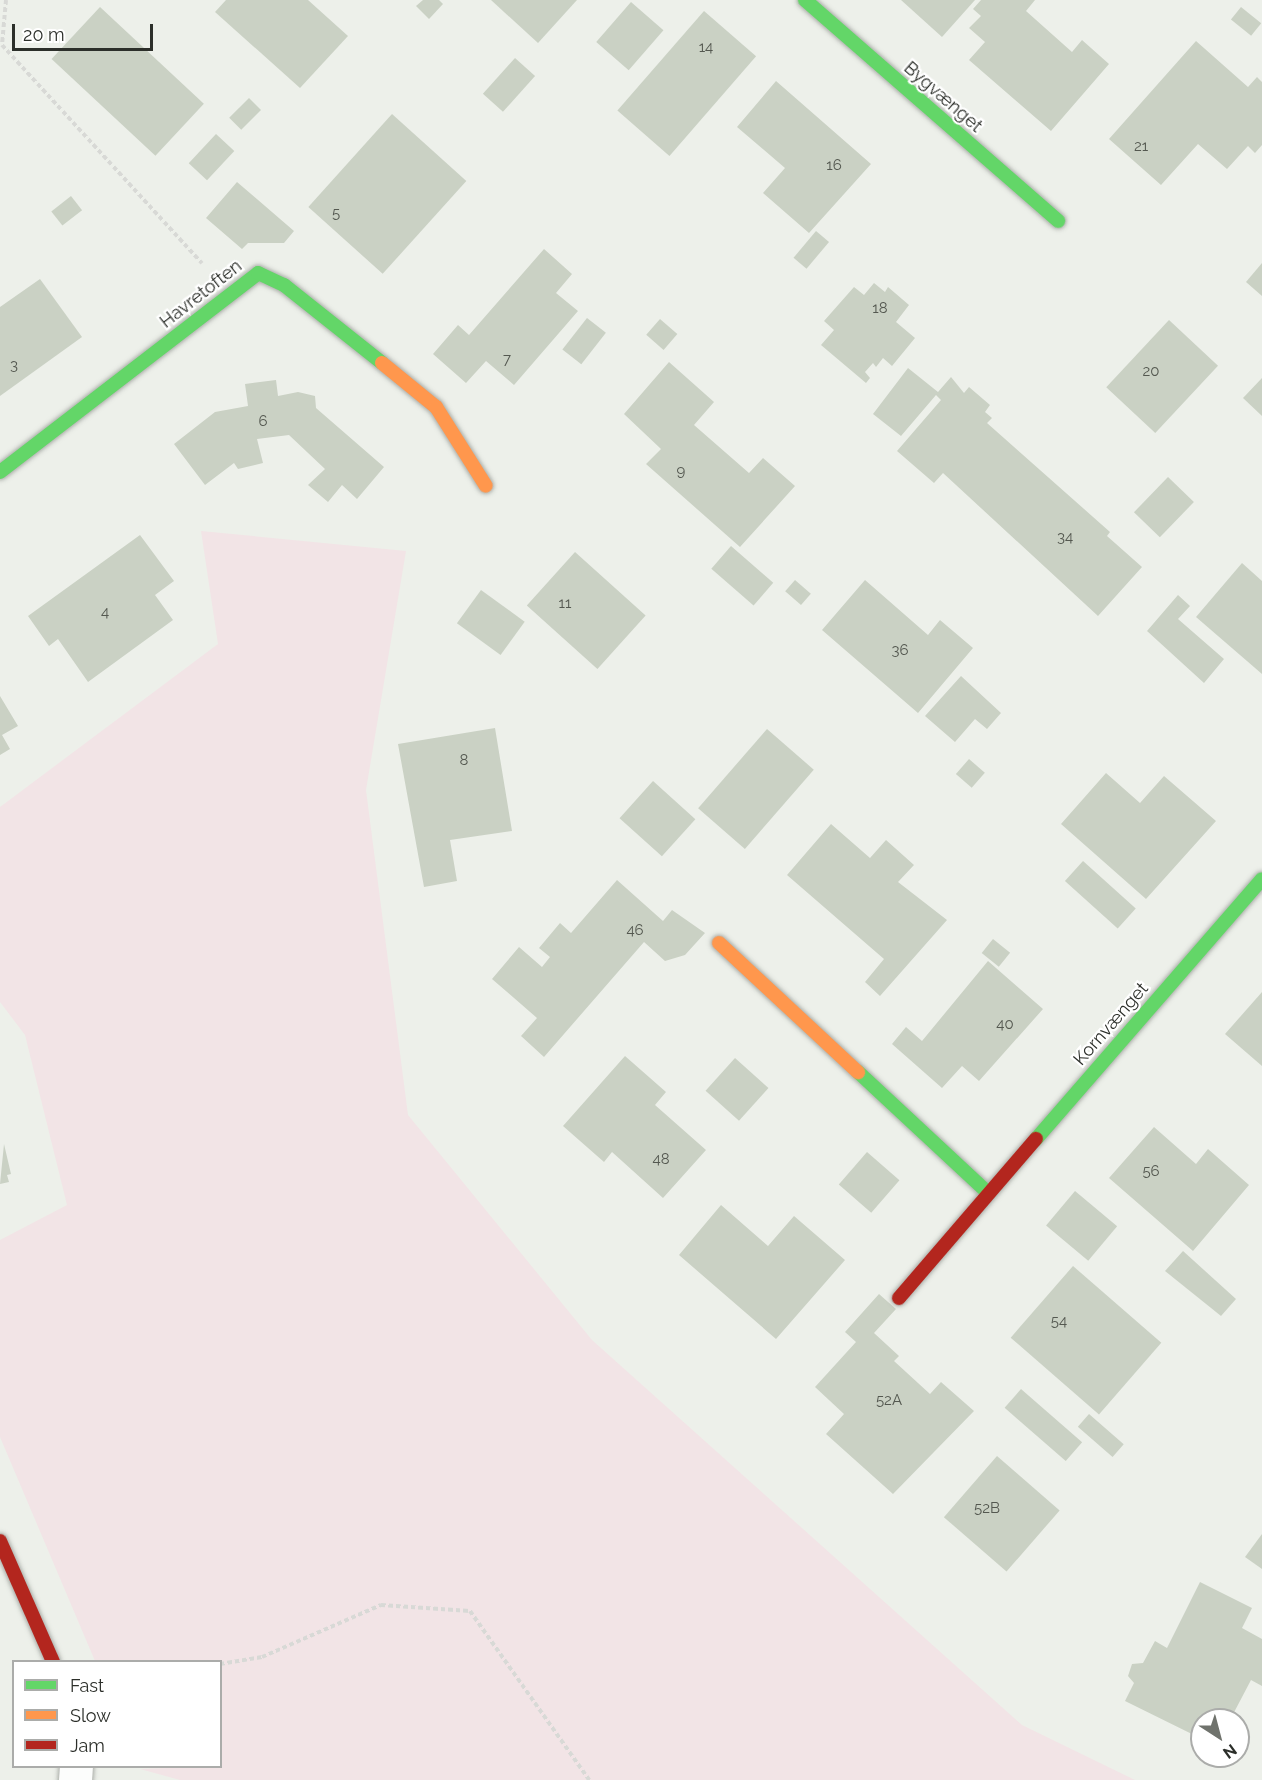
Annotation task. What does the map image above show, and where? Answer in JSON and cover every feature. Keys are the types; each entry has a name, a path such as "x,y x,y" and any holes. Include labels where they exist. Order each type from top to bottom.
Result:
{"street":[{"name":"Bygvænget","path":"805,0 1058,221"},
{"name":"Havretoften","path":"0,472 258,273 284,285 436,407 486,486"},
{"name":"Kornvænget","path":"898,1298 987,1192 1262,879"},
{"path":"718,943 987,1192"},
{"path":"0,1541 52,1660"}],"path":[{"path":"6,0 2,45 230,294"},
{"path":"222,1664 262,1657 381,1605 470,1611 589,1780"}],"shaded area":[{"path":"201,531 406,551 366,790 408,1115 592,1340 1022,1725 1135,1780 180,1780 140,1769 222,1768 222,1660 95,1660 0,1437 0,1240 67,1205 25,1035 0,1002 0,807 218,644"}],"building":[{"path":"226,0 308,0 348,36 300,88 215,12"},
{"path":"423,0 439,0 443,4 429,19 416,6"},
{"path":"491,0 577,0 538,43"},
{"path":"901,0 975,0 942,37"},
{"path":"981,0 1035,0 1026,11 1072,52 1082,40 1109,64 1051,131 969,60 985,42 969,28 981,16 973,9"},
{"path":"631,2 663,30 629,70 596,42"},
{"path":"100,7 204,104 155,156 52,59"},
{"path":"1241,7 1261,23 1251,36 1231,19"},
{"path":"704,11 756,56 669,156 617,111"},
{"path":"1196,41 1248,87 1257,77 1262,82 1262,145 1255,153 1248,146 1227,169 1198,144 1161,185 1109,139"},
{"path":"515,58 535,76 503,112 483,94"},
{"path":"776,81 871,164 809,233 763,193 785,168 737,127"},
{"path":"249,98 261,110 241,130 229,118"},
{"path":"392,114 466,181 383,274 308,207"},
{"path":"216,134 234,151 207,180 189,163"},
{"path":"237,182 294,231 284,243 248,243 242,249 206,218"},
{"path":"71,196 82,210 62,226 51,211"},
{"path":"816,231 829,242 807,269 794,258"},
{"path":"544,249 572,274 556,293 578,311 514,385 486,361 466,383 433,354 458,325 469,335"},
{"path":"1262,263 1262,296 1246,282"},
{"path":"40,279 82,337 0,396 0,307"},
{"path":"874,283 885,292 888,287 909,305 896,322 915,338 892,366 883,358 876,367 873,363 865,372 870,378 866,383 821,345 834,330 824,321 854,287 864,295"},
{"path":"587,318 606,333 581,364 562,350"},
{"path":"660,319 677,334 664,350 646,335"},
{"path":"1169,320 1218,366 1155,433 1106,387"},
{"path":"669,362 714,402 694,425 749,473 763,458 795,486 740,547 646,464 661,449 624,414"},
{"path":"908,368 938,392 951,377 964,393 969,387 990,405 985,412 992,418 987,423 1110,532 1107,536 1142,567 1098,616 943,473 934,483 897,451 941,400 936,395 901,436 873,414"},
{"path":"1262,378 1262,416 1243,398"},
{"path":"276,380 278,396 298,392 315,396 316,408 384,467 357,499 342,485 328,502 308,485 325,469 289,435 257,439 263,463 238,469 234,463 205,485 174,444 215,412 248,406 245,384"},
{"path":"1168,477 1194,502 1160,537 1134,512"},
{"path":"140,535 174,581 155,595 173,620 88,682 58,639 49,646 28,616"},
{"path":"731,546 773,583 754,605 711,569"},
{"path":"575,552 646,616 597,669 527,606"},
{"path":"1242,563 1262,581 1262,674 1196,617"},
{"path":"795,580 811,594 801,605 785,591"},
{"path":"865,580 928,635 940,620 973,648 918,713 822,630"},
{"path":"481,590 525,622 501,655 457,623"},
{"path":"1178,595 1190,606 1178,619 1224,659 1204,683 1147,631"},
{"path":"961,676 1001,713 987,729 975,719 955,742 925,716"},
{"path":"0,696 18,726 2,735 10,749 0,755"},
{"path":"495,728 512,831 450,840 457,881 424,887 398,744"},
{"path":"767,729 814,770 745,849 698,808"},
{"path":"969,759 985,773 972,788 956,774"},
{"path":"1106,773 1140,803 1164,776 1216,821 1146,899 1061,824"},
{"path":"653,781 695,819 662,856 620,818"},
{"path":"831,824 870,858 886,840 914,865 898,882 947,920 880,996 865,982 884,959 787,875"},
{"path":"1083,861 1136,909 1118,929 1065,881"},
{"path":"617,880 663,921 672,910 705,933 685,955 665,961 644,942 544,1057 521,1036 537,1018 492,979 519,947 542,967 550,957 539,948 560,923 571,933"},
{"path":"993,939 1010,953 999,967 982,953"},
{"path":"988,961 1043,1009 979,1081 962,1066 942,1088 892,1044 906,1027 922,1041"},
{"path":"1262,992 1262,1066 1225,1034"},
{"path":"625,1056 666,1092 655,1105 706,1150 663,1198 612,1152 604,1162 563,1126"},
{"path":"735,1058 768,1088 739,1121 706,1091"},
{"path":"1154,1127 1196,1164 1208,1149 1249,1185 1193,1251 1109,1178"},
{"path":"4,1144 11,1174 7,1175 9,1182 0,1184"},
{"path":"867,1152 899,1180 871,1213 839,1184"},
{"path":"1075,1191 1117,1226 1088,1261 1046,1225"},
{"path":"721,1205 768,1246 794,1216 845,1260 776,1339 679,1255"},
{"path":"1183,1251 1236,1299 1221,1316 1165,1271"},
{"path":"1073,1266 1161,1343 1099,1414 1011,1338"},
{"path":"879,1294 896,1309 874,1333 899,1356 894,1361 930,1394 941,1382 974,1411 893,1494 826,1434 844,1414 815,1387 856,1342 845,1332"},
{"path":"1021,1389 1082,1442 1066,1461 1005,1408"},
{"path":"1089,1414 1124,1444 1113,1457 1078,1427"},
{"path":"997,1456 1060,1510 1007,1572 944,1517"},
{"path":"1262,1534 1262,1569 1245,1557"},
{"path":"1200,1582 1252,1608 1242,1628 1262,1639 1262,1686 1251,1680 1236,1708 1190,1708 1190,1733 1125,1701 1134,1683 1128,1676 1132,1664 1143,1663 1155,1641 1167,1648"}],"traffic: fast":[{"path":"805,0 1058,221"},
{"path":"0,472 258,273 284,285 382,363"},
{"path":"1036,1139 1262,879"},
{"path":"858,1072 987,1192"}],"traffic: slow":[{"path":"382,363 436,407 486,486"},
{"path":"719,943 858,1072"}],"traffic: jam":[{"path":"899,1298 1036,1139"},
{"path":"0,1541 52,1660"}]}
